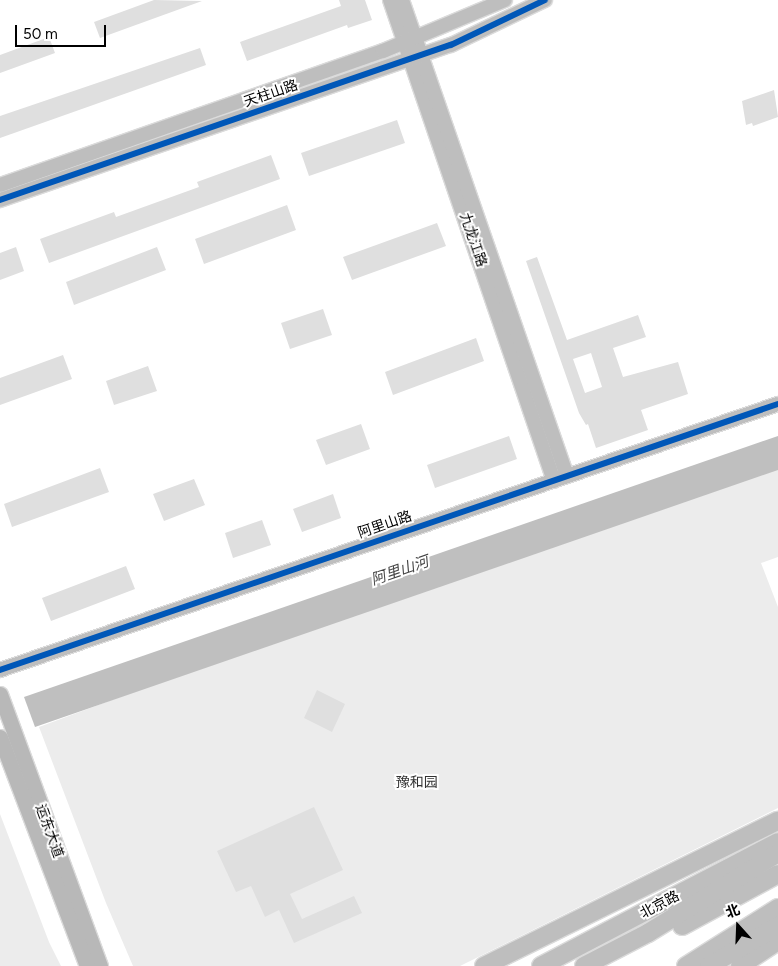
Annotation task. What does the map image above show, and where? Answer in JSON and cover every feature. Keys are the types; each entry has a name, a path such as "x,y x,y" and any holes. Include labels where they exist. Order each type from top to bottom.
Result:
{"main road":[{"name":"运东大道","path":"0,694 100,966"},
{"name":"运东大道","path":"0,736 87,966"},
{"path":"484,966 778,821"},
{"name":"北京路","path":"541,966 778,842"},
{"path":"584,966 699,903 778,853"},
{"path":"607,966 778,874"},
{"path":"686,966 778,908"},
{"path":"709,966 778,926"},
{"path":"740,966 778,941"}],"street":[{"name":"九龙江路","path":"390,0 417,57 560,479"},
{"name":"九龙江路","path":"402,0 411,41"},
{"name":"天柱山路","path":"0,185 411,41 505,0"},
{"name":"天柱山路","path":"0,200 451,45 545,0"},
{"name":"阿里山路","path":"0,670 778,404"}],"green space":[{"name":"豫和园","path":"778,468 778,557 761,563 778,607 778,808 460,966 133,966 106,903 39,727 258,646"},
{"path":"0,814 49,942 61,966 0,966"}],"water":[{"name":"阿里山河","path":"778,436 778,470 35,727 24,697"}],"building":[{"path":"154,0 202,1 100,38 94,22"},
{"path":"339,0 365,0 372,20 348,28 347,25 247,61 240,42 341,6"},
{"path":"49,37 55,53 0,73 0,55"},
{"path":"200,48 206,65 0,138 0,116"},
{"path":"774,90 778,117 753,126 752,123 746,125 742,101"},
{"path":"397,120 405,143 309,176 301,153"},
{"path":"271,155 280,179 49,263 40,239 114,212 116,217 199,187 197,182"},
{"path":"287,205 296,230 204,264 195,239"},
{"path":"437,223 446,246 352,280 343,257"},
{"path":"16,247 24,271 0,280 0,253"},
{"path":"157,247 166,270 74,305 66,282"},
{"path":"537,257 567,340 638,315 646,337 613,348 623,377 678,362 688,394 641,410 648,430 596,448 588,424 586,425 579,413 526,261","holes":["591,353 602,387 585,393 573,359"]},
{"path":"323,309 332,335 290,349 281,323"},
{"path":"476,338 484,361 393,395 385,372"},
{"path":"63,355 72,379 0,405 0,378"},
{"path":"148,366 157,391 114,405 106,381"},
{"path":"361,424 370,449 326,465 316,440"},
{"path":"509,436 517,459 435,488 427,465"},
{"path":"100,468 109,492 12,527 4,504"},
{"path":"194,479 205,505 164,521 153,494"},
{"path":"333,494 341,518 302,532 293,509"},
{"path":"262,520 271,545 233,558 225,533"},
{"path":"126,566 135,589 51,621 42,598"},
{"path":"317,690 345,704 332,732 304,718"},
{"path":"314,807 343,870 290,894 302,919 354,896 362,913 294,943 279,910 265,917 251,886 236,892 217,851"}],"cycle path":[{"path":"0,200 451,45 545,0"},
{"path":"0,670 778,404"}]}
